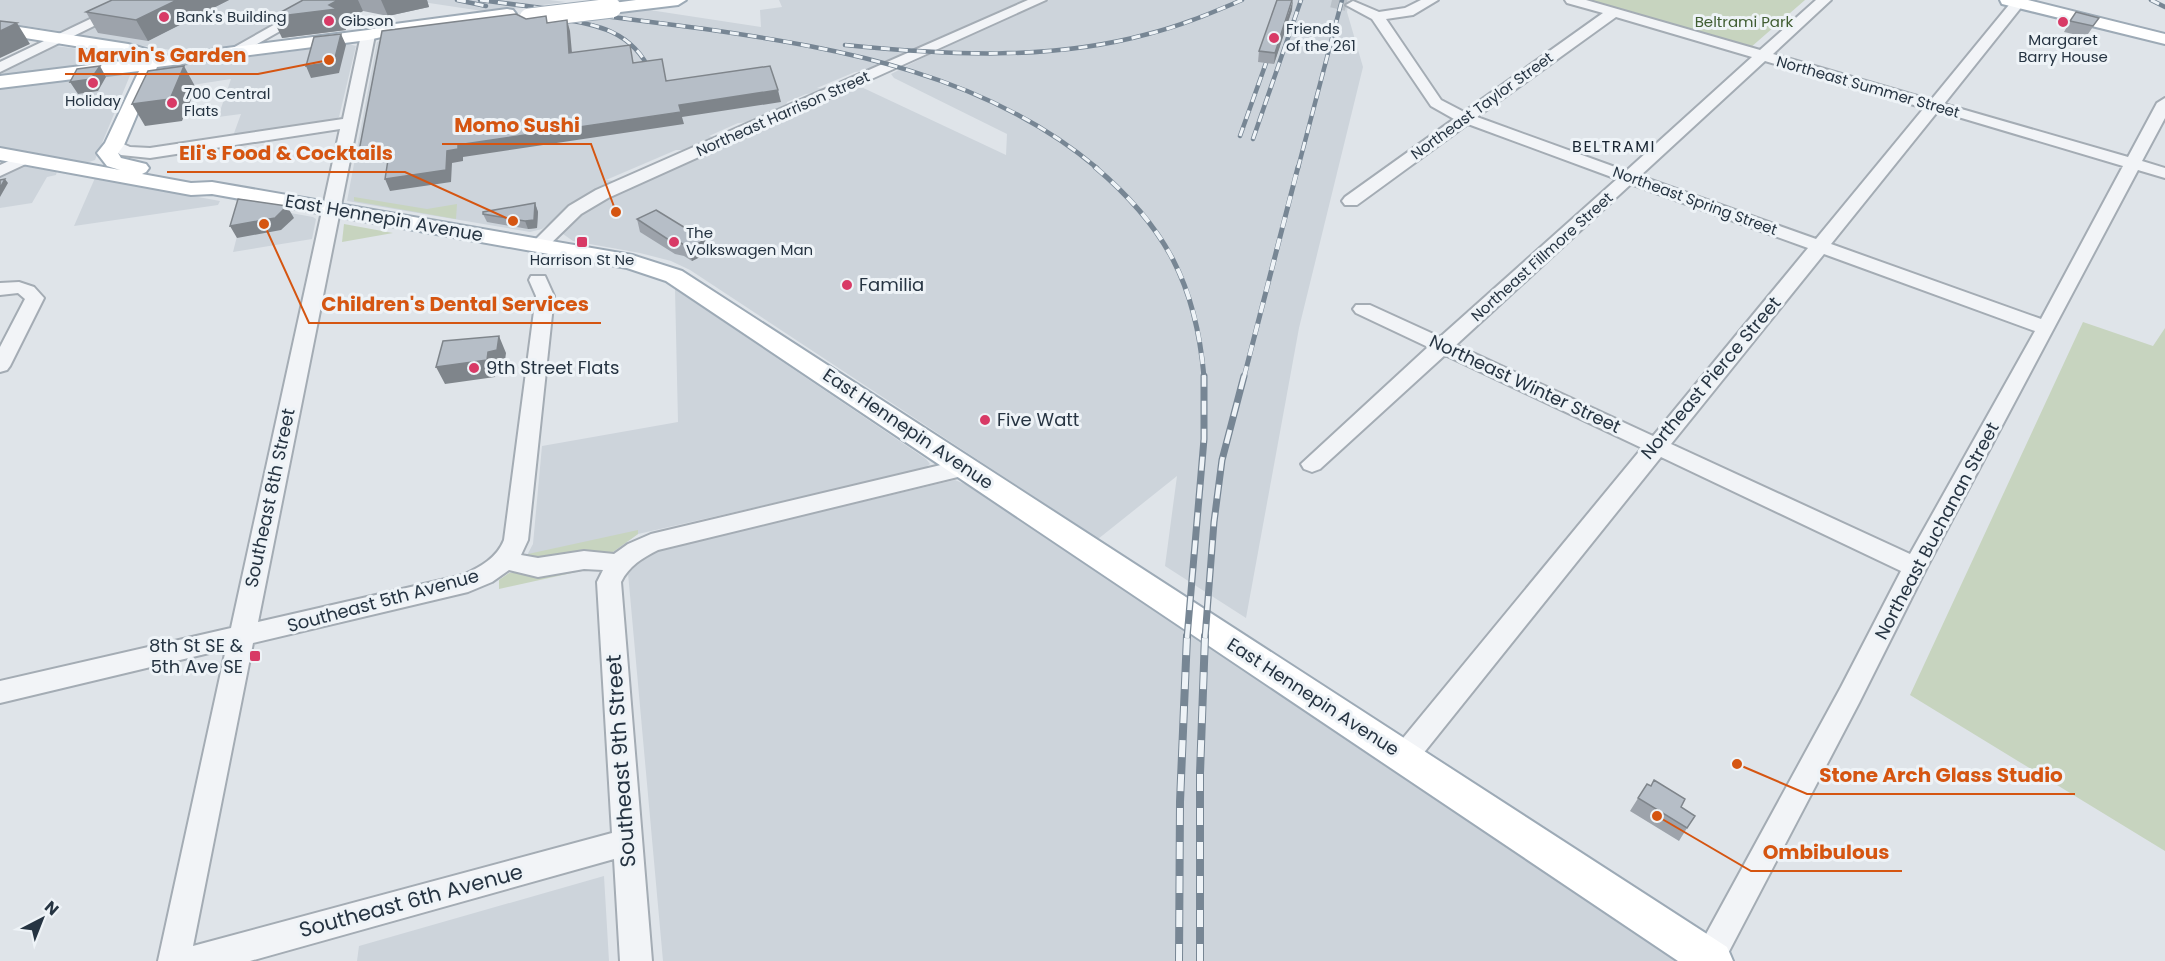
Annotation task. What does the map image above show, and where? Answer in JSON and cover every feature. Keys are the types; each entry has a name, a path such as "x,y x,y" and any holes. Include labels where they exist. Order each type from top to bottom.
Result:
{"main road":[{"path":"0,82 368,35 395,29 507,14 584,5 678,0"},
{"path":"2015,1 2165,39"},
{"path":"368,35 397,34 529,18 618,4"},
{"path":"0,29 128,49 147,55 148,71 114,146 107,153 114,162 206,181 212,188"},
{"name":"East Hennepin Avenue","path":"0,154 191,189 212,188 332,208 647,265 686,281 1711,959"}],"street":[{"path":"0,68 140,0"},
{"path":"231,53 328,0"},
{"name":"Northeast Harrison Street","path":"538,245 575,210 602,194 1039,0"},
{"path":"1377,16 1408,12 1431,0"},
{"name":"Northeast Summer Street","path":"1572,0 2165,173"},
{"name":"Northeast Fillmore Street","path":"1312,464 1824,0"},
{"name":"Northeast Pierce Street","path":"1404,757 1656,445 1936,106 2015,1"},
{"name":"Northeast Spring Street","path":"1353,4 1377,16 1436,103 1464,118 2046,328"},
{"name":"Northeast Taylor Street","path":"1351,201 1614,12"},
{"name":"Southeast 8th Street","path":"174,961 368,35"},
{"name":"Northeast Buchanan Street","path":"1711,959 1915,567 2046,328 2165,103"},
{"path":"114,146 127,152 150,153 350,123"},
{"path":"0,171 24,159"},
{"path":"538,280 545,296 529,436 516,540 512,553 505,559 525,568 536,569 584,560 618,564 629,554 651,543 966,467"},
{"path":"0,289 22,287 30,290 35,298 0,366"},
{"name":"Northeast Winter Street","path":"1363,309 1915,567"},
{"name":"Southeast 5th Avenue","path":"0,692 468,583 492,572 505,559"},
{"name":"Southeast 9th Street","path":"618,564 609,582 636,961"},
{"name":"Southeast 6th Avenue","path":"194,961 627,842"}],"shaded area":[{"path":"0,0 132,0 59,31 0,22"},
{"path":"144,0 314,0 232,47 192,53 70,35"},
{"path":"409,0 549,0 566,2 489,12"},
{"path":"779,0 1024,0 867,71 855,72 817,88 826,89 787,102 786,107 751,122 738,123 709,136 717,138 690,150 676,150 606,180 616,181 581,198 542,229 530,232 347,201 377,42 386,38 643,9 761,27 760,10 782,7"},
{"path":"1049,0 1349,0 1347,12 1363,67 1299,328 1246,618 1165,566 1177,476 1098,539 690,270 671,261 640,253 573,241 563,234 564,227 588,206 857,85 1006,155 1007,134 894,78 891,74"},
{"path":"349,44 356,46 339,117 330,122 233,136 241,114 218,117 231,79 153,91 162,68"},
{"path":"56,46 131,56 131,58 0,75 0,72"},
{"path":"131,73 95,160 83,164 0,149 0,88"},
{"path":"24,166 57,171 56,175 47,177 32,203 0,208 0,175"},
{"path":"95,178 220,201 218,205 74,226"},
{"path":"245,205 313,217 316,219 312,239 233,252"},
{"path":"675,289 926,459 930,464 924,469 638,534 610,554 525,559 533,544 542,446 678,422"},
{"path":"955,480 965,484 1226,656 1676,961 663,961 628,573 640,559 650,552"},
{"path":"604,876 609,961 357,961 359,946"}],"green space":[{"name":"Beltrami Park","path":"1582,0 1805,0 1750,48"},
{"path":"354,197 427,209 457,204 456,219 354,201"},
{"path":"344,224 393,233 342,242"},
{"path":"2083,322 2153,346 2165,328 2165,851 1910,695"},
{"path":"638,530 638,534 610,554 525,559 528,554"},
{"path":"584,563 590,569 499,589 499,580 509,573"}],"building":[{"path":"112,0 177,0 136,20 86,12"},
{"path":"303,0 338,0 329,5 337,9 272,17"},
{"name":"Friends of the 261","path":"1277,0 1292,0 1275,53 1259,51"},
{"path":"2076,12 2099,18 2093,26 2070,21"},
{"path":"516,14 526,19 546,16 547,23 567,20 569,53 630,45 633,63 662,59 666,81 770,66 778,90 679,105 681,112 458,145 458,149 447,151 446,170 385,179 390,147 359,151 382,31"},
{"path":"0,21 17,23 0,31"},
{"path":"341,34 334,62 306,66 314,37"},
{"path":"100,66 91,79 70,82 77,69"},
{"path":"184,66 170,99 132,104 148,71"},
{"path":"238,199 287,206 275,218 230,226"},
{"path":"535,203 534,220 525,221 483,214 483,212"},
{"path":"656,210 705,240 689,248 681,243 672,242 637,219"},
{"path":"499,336 497,350 488,352 487,360 436,367 443,341"},
{"path":"1654,780 1685,799 1681,807 1695,816 1687,828 1638,798 1647,784 1651,786"}],"tunnel":[{"path":"1332,0 1353,5"}],"railway":[{"path":"457,0 486,6"},
{"path":"480,0 705,29 861,57 961,88 1008,110 1054,136 1097,168"},
{"path":"845,45 959,53 1073,49 1111,43 1160,31 1242,0"},
{"path":"1253,139 1301,0"},
{"path":"1298,168 1342,0"},
{"path":"2151,0 2165,7"},
{"path":"555,18 585,23 612,32 634,48 651,73"},
{"path":"1240,136 1266,63"},
{"path":"1095,167 1141,212 1173,260 1194,314 1204,377"},
{"path":"1244,377 1298,167"},
{"path":"1205,638 1214,522 1222,460 1244,376"},
{"path":"1187,638 1204,439 1204,377"},
{"path":"1179,961 1180,802 1187,636"},
{"path":"1200,961 1200,773 1205,636"}],"place":[{"name":"Bank's Building","path":"164,17"},
{"name":"Gibson","path":"329,21"},
{"name":"Margaret Barry House","path":"2063,22"},
{"name":"Friends of the 261","path":"1274,38"},
{"name":"Marvin's Garden","path":"329,60"},
{"name":"Holiday","path":"93,83"},
{"name":"700 Central Flats","path":"172,103"},
{"name":"Momo Sushi","path":"616,212"},
{"name":"Eli's Food & Cocktails","path":"513,221"},
{"name":"Children's Dental Services","path":"264,224"},
{"name":"Harrison St Ne","path":"582,242"},
{"name":"The Volkswagen Man","path":"674,242"},
{"name":"Familia","path":"847,285"},
{"name":"9th Street Flats","path":"474,368"},
{"name":"Five Watt","path":"985,420"},
{"name":"8th St SE & 5th Ave SE","path":"255,656"},
{"name":"Stone Arch Glass Studio","path":"1737,764"},
{"name":"Ombibulous","path":"1657,816"}],"district":[{"name":"BELTRAMI","path":"1614,146"}]}
